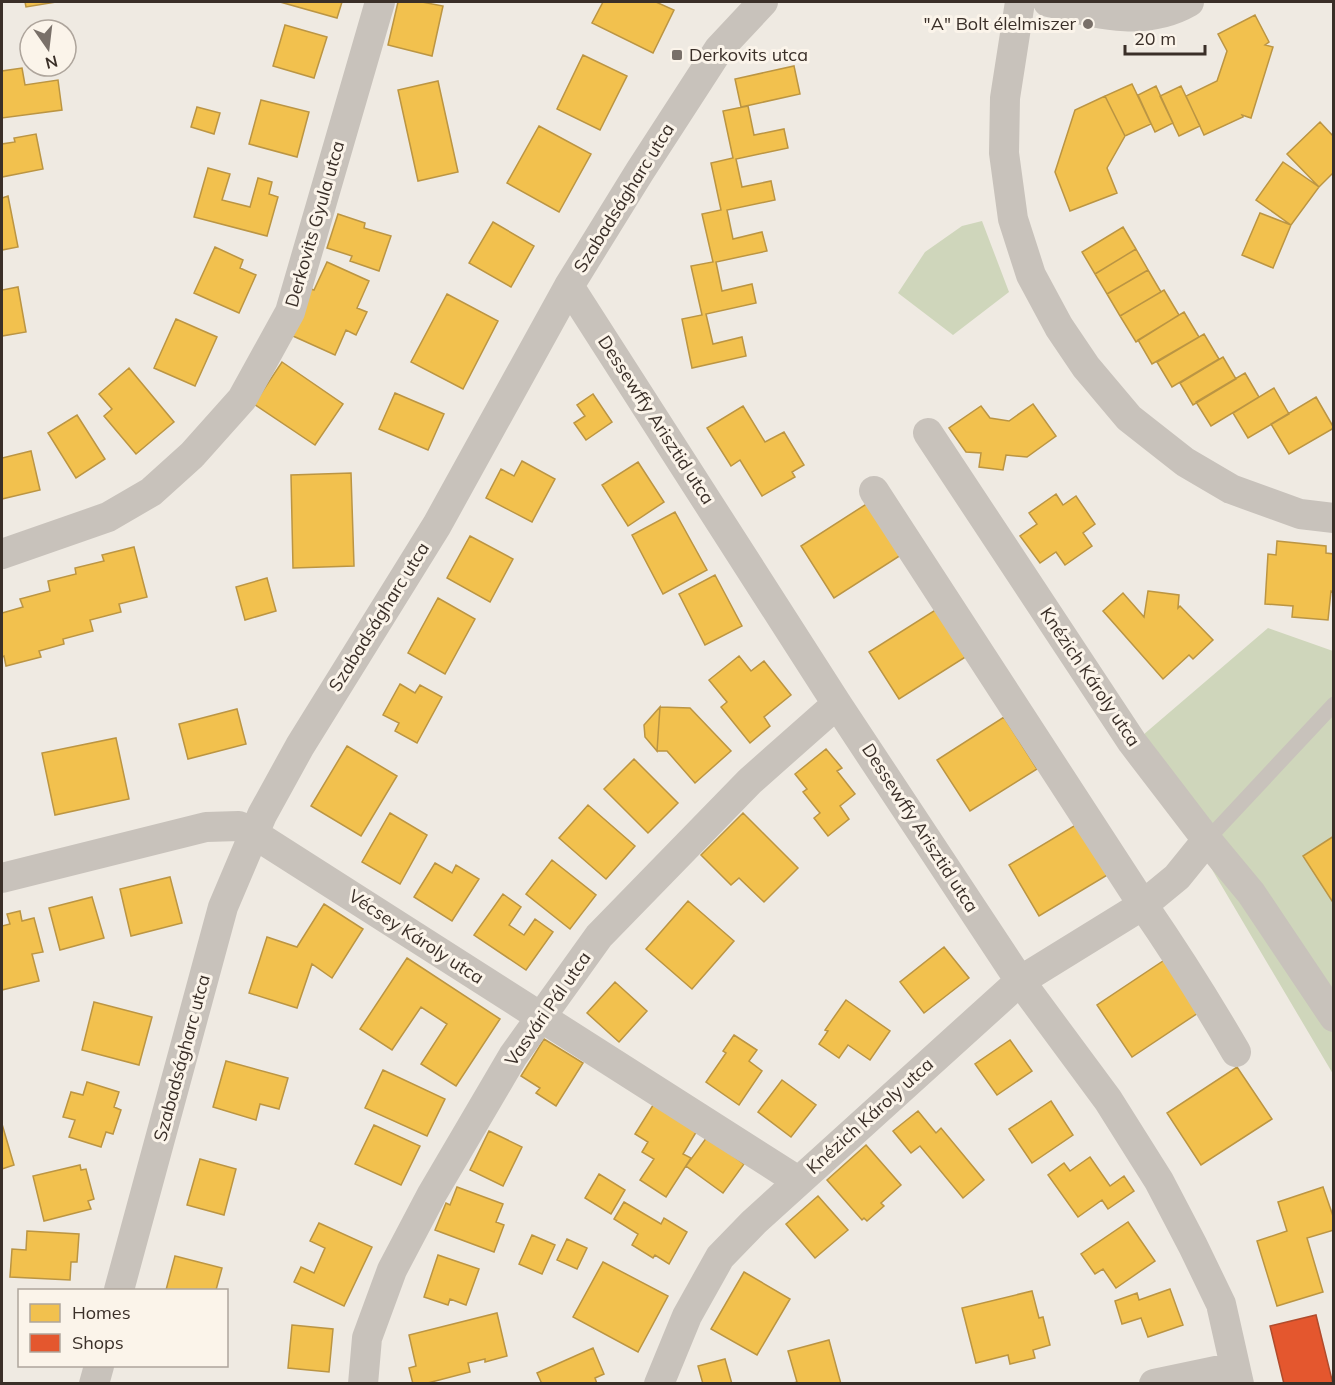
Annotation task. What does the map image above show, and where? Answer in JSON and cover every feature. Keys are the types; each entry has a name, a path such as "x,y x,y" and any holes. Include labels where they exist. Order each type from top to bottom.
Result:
{"street":[{"name":"Derkovits Gyula utca","path":"2,554 108,517 151,492 192,455 242,399 290,312 380,2"},
{"name":"Szabadságharc utca","path":"119,1289 223,907 262,815 300,746 437,525 570,286 640,171 719,49 763,2"},
{"path":"1020,2 1005,98 1004,153 1013,219 1031,275 1059,327 1086,367 1129,418 1185,462 1231,489 1300,514 1334,518"},
{"path":"1048,2 1124,17 1159,15 1190,2"},
{"name":"Dessewffy Arisztid utca","path":"570,286 837,704 1020,981 1108,1100 1159,1181 1221,1304 1237,1375"},
{"name":"Knézich Károly utca","path":"659,1383 687,1316 720,1257 754,1222 1020,981 1143,905 1177,877 1207,840 1132,742 928,432"},
{"path":"874,491 1200,992 1236,1052"},
{"name":"Vasvári Pál utca","path":"363,1383 367,1338 392,1270 444,1174 513,1056 599,936 750,781 837,704"},
{"name":"Vécsey Károly utca","path":"2,878 206,827 239,826 798,1181"},
{"path":"1207,840 1251,893 1334,1017"},
{"path":"94,1383 98,1367"},
{"path":"1154,1383 1237,1375"}],"lane":[{"path":"1207,840 1334,704"}],"green space":[{"path":"982,221 1009,292 953,335 898,293 925,252 962,226"},
{"path":"1268,628 1333,651 1333,1074 1136,741"}],"building: Homes":[{"path":"25,2 56,2 26,7"},
{"path":"280,2 342,2 337,18"},
{"path":"398,2 422,2 443,6 432,56 388,45"},
{"path":"603,2 656,2 674,10 653,53 592,23"},
{"path":"1255,15 1269,42 1265,45 1273,47 1251,118 1242,115 1243,117 1204,135 1186,96 1217,81 1227,51 1218,34"},
{"path":"285,25 327,37 314,78 273,66"},
{"path":"583,55 627,76 600,130 557,109"},
{"path":"794,66 800,94 741,107 735,79"},
{"path":"18,69 18,78 24,78 25,85 58,80 62,110 2,118 2,71"},
{"path":"438,81 458,172 418,181 398,90"},
{"path":"1132,84 1151,124 1125,136 1105,96"},
{"path":"1156,86 1173,123 1155,132 1138,95"},
{"path":"1181,86 1200,126 1179,136 1160,96"},
{"path":"1105,96 1125,136 1107,168 1117,193 1070,211 1055,172 1075,110"},
{"path":"261,100 309,112 297,157 249,144"},
{"path":"748,106 754,135 784,129 788,148 736,159 742,187 771,181 775,200 727,210 733,239 762,232 767,251 716,262 722,291 752,284 756,303 706,314 713,344 742,337 746,356 692,368 682,319 702,315 691,266 713,262 702,214 721,210 711,163 733,158 723,111"},
{"path":"197,107 220,113 214,134 191,127"},
{"path":"1320,122 1334,137 1334,172 1319,187 1287,154"},
{"path":"539,126 591,154 559,212 507,183"},
{"path":"36,134 43,169 2,177 2,144 15,142 14,138"},
{"path":"1283,162 1319,187 1291,225 1256,200"},
{"path":"208,168 230,174 222,200 250,207 258,178 272,182 269,194 278,197 267,236 194,217"},
{"path":"8,196 18,247 2,250 2,198"},
{"path":"1260,213 1291,225 1273,268 1242,255"},
{"path":"338,214 365,223 364,228 391,236 379,271 350,261 352,256 327,248"},
{"path":"493,222 534,246 511,287 469,263"},
{"path":"1123,227 1136,249 1095,274 1082,252"},
{"path":"215,247 243,260 240,268 256,275 239,313 194,293"},
{"path":"1136,249 1148,270 1107,294 1095,274"},
{"path":"327,262 369,281 357,308 367,312 356,335 346,330 335,355 293,336 311,289 314,290"},
{"path":"1148,270 1161,292 1120,316 1107,294"},
{"path":"18,287 26,332 2,336 2,290"},
{"path":"1164,290 1179,315 1136,342 1120,316"},
{"path":"447,294 498,321 463,389 411,362"},
{"path":"1184,312 1199,337 1152,364 1138,340"},
{"path":"176,319 217,337 195,386 154,368"},
{"path":"1204,334 1219,359 1172,387 1157,362"},
{"path":"1223,357 1236,379 1193,405 1180,383"},
{"path":"282,362 343,404 315,445 254,404"},
{"path":"129,368 174,422 136,454 104,416 112,409 99,394"},
{"path":"1245,373 1259,397 1211,426 1196,402"},
{"path":"1274,388 1289,414 1248,438 1233,413"},
{"path":"395,393 444,414 428,450 379,429"},
{"path":"593,394 612,422 586,440 574,423 585,416 577,405"},
{"path":"1316,397 1334,428 1289,454 1271,424"},
{"path":"1033,404 1056,436 1027,457 1006,455 1003,470 979,467 981,453 966,452 949,428 981,406 990,418 1009,421"},
{"path":"743,406 765,442 784,432 804,465 792,472 795,477 762,496 740,460 731,466 707,428"},
{"path":"77,415 105,459 76,478 48,433"},
{"path":"31,451 40,490 2,499 2,458"},
{"path":"522,461 555,479 532,522 486,498 501,469 514,476"},
{"path":"638,462 664,502 628,526 602,485"},
{"path":"351,473 354,566 293,568 291,475"},
{"path":"1056,494 1063,505 1076,496 1095,524 1083,533 1092,546 1065,565 1056,552 1040,563 1020,536 1037,524 1029,513"},
{"path":"868,503 901,555 834,598 801,546"},
{"path":"675,512 707,570 663,594 632,535"},
{"path":"470,536 513,559 490,602 447,578"},
{"path":"1277,541 1326,546 1326,553 1334,554 1334,592 1331,591 1328,620 1292,617 1293,606 1265,604 1268,554 1276,555"},
{"path":"134,547 147,597 119,604 121,612 90,620 93,631 63,639 64,644 39,651 41,657 6,666 4,656 2,657 2,613 23,607 20,599 50,591 48,581 76,574 75,568 104,561 102,555"},
{"path":"715,575 742,626 705,645 679,594"},
{"path":"267,578 276,611 245,620 236,587"},
{"path":"1148,591 1179,595 1178,608 1180,606 1213,640 1193,659 1189,655 1163,679 1103,611 1123,593 1144,617"},
{"path":"438,598 475,619 445,674 408,653"},
{"path":"937,609 967,656 899,699 869,652"},
{"path":"739,656 751,671 764,661 791,695 764,717 770,726 750,743 721,707 727,702 709,680"},
{"path":"400,684 415,693 420,685 442,697 417,743 395,731 399,723 383,715"},
{"path":"660,707 657,751 645,737 644,725"},
{"path":"660,707 690,708 731,751 695,783 667,751 657,751"},
{"path":"237,709 246,744 188,759 179,724"},
{"path":"1004,717 1037,769 970,811 937,760"},
{"path":"116,738 129,799 55,815 42,753"},
{"path":"347,746 397,776 361,836 311,806"},
{"path":"826,749 842,768 837,771 855,794 840,806 849,819 828,836 814,818 820,813 803,792 807,789 795,774"},
{"path":"634,759 678,803 648,833 604,789"},
{"path":"588,805 635,846 606,879 559,838"},
{"path":"390,813 427,835 400,884 362,862"},
{"path":"743,813 798,868 764,902 739,878 731,885 701,855"},
{"path":"1079,823 1109,874 1039,916 1009,865"},
{"path":"1334,836 1334,904 1303,856"},
{"path":"552,860 596,895 570,929 526,894"},
{"path":"435,863 452,873 456,865 479,879 452,921 414,897"},
{"path":"170,877 182,923 131,936 120,889"},
{"path":"503,894 521,907 509,925 524,935 535,919 553,932 526,970 474,935"},
{"path":"92,897 104,938 60,950 49,908"},
{"path":"688,901 734,941 692,989 646,949"},
{"path":"324,904 363,929 332,978 312,964 297,1008 249,993 267,937 297,947"},
{"path":"20,911 22,921 34,918 43,952 32,954 39,981 2,990 2,926 10,924 7,914"},
{"path":"944,947 969,978 924,1013 900,982"},
{"path":"407,958 500,1019 456,1086 421,1064 447,1024 421,1007 392,1050 360,1029"},
{"path":"1166,959 1201,1011 1132,1057 1097,1005"},
{"path":"615,982 647,1011 619,1042 587,1013"},
{"path":"846,1000 890,1031 870,1060 848,1045 839,1058 819,1044 828,1031 825,1030"},
{"path":"94,1002 152,1017 139,1065 82,1050"},
{"path":"734,1035 757,1050 749,1061 762,1071 739,1105 706,1082 726,1053 723,1051"},
{"path":"544,1039 583,1063 556,1106 536,1093 540,1088 521,1076"},
{"path":"1010,1040 1032,1071 997,1095 975,1064"},
{"path":"226,1061 288,1078 279,1109 260,1104 256,1120 213,1107"},
{"path":"1237,1067 1272,1119 1201,1165 1167,1113"},
{"path":"383,1070 445,1099 427,1136 365,1108"},
{"path":"782,1080 816,1105 791,1137 758,1112"},
{"path":"87,1082 119,1092 114,1107 121,1110 113,1134 106,1132 101,1147 69,1137 75,1120 63,1117 71,1092 83,1095"},
{"path":"1051,1101 1073,1135 1032,1163 1009,1129"},
{"path":"655,1102 698,1129 683,1154 691,1158 666,1197 640,1180 654,1159 642,1152 648,1142 635,1134"},
{"path":"918,1111 936,1133 941,1128 984,1180 963,1198 920,1146 911,1153 893,1131"},
{"path":"2,1124 14,1165 2,1169"},
{"path":"374,1125 420,1146 401,1185 355,1164"},
{"path":"489,1131 522,1147 503,1186 470,1170"},
{"path":"707,1137 744,1164 723,1193 686,1166"},
{"path":"866,1145 901,1185 881,1203 884,1206 867,1221 864,1218 862,1220 827,1180"},
{"path":"1090,1157 1110,1186 1124,1176 1134,1191 1108,1209 1102,1200 1078,1217 1048,1175 1064,1163 1070,1171"},
{"path":"200,1159 236,1169 224,1215 187,1205"},
{"path":"80,1165 81,1170 86,1169 94,1199 88,1201 91,1209 44,1221 33,1176"},
{"path":"599,1174 625,1190 611,1214 585,1198"},
{"path":"457,1187 503,1204 496,1222 504,1225 494,1252 435,1230 446,1203 450,1205"},
{"path":"1323,1187 1334,1219 1334,1230 1307,1238 1323,1292 1277,1306 1257,1241 1287,1231 1278,1202"},
{"path":"818,1196 848,1230 815,1258 786,1224"},
{"path":"624,1202 661,1224 664,1218 687,1232 669,1264 655,1255 653,1258 632,1245 638,1234 614,1219"},
{"path":"1128,1222 1155,1261 1116,1288 1103,1269 1095,1274 1081,1254"},
{"path":"319,1223 372,1247 344,1306 294,1282 301,1267 314,1273 325,1248 310,1241"},
{"path":"27,1231 79,1234 77,1262 71,1262 70,1280 10,1277 12,1249 26,1250"},
{"path":"532,1235 555,1245 542,1274 519,1264"},
{"path":"567,1239 587,1248 577,1269 557,1260"},
{"path":"438,1255 479,1269 466,1305 450,1299 448,1305 424,1297"},
{"path":"175,1256 222,1268 216,1289 166,1289"},
{"path":"603,1262 668,1296 638,1352 573,1317"},
{"path":"744,1272 790,1299 757,1355 711,1329"},
{"path":"1170,1289 1183,1325 1148,1337 1141,1318 1122,1324 1115,1301 1137,1293 1139,1300"},
{"path":"1032,1291 1039,1318 1043,1317 1050,1345 1033,1350 1035,1358 1010,1364 1008,1355 976,1363 962,1308"},
{"path":"497,1313 507,1356 485,1362 485,1359 468,1363 470,1372 424,1384 413,1384 409,1368 416,1366 409,1335"},
{"path":"292,1325 333,1329 329,1372 288,1368"},
{"path":"829,1340 841,1384 790,1384 797,1382 788,1351"},
{"path":"593,1348 604,1374 595,1378 597,1384 542,1384 537,1373"},
{"path":"725,1359 732,1384 703,1384 698,1366"}],"building: Shops":[{"path":"1316,1315 1333,1384 1284,1384 1270,1326"}],"place":[{"name":"\"A\" Bolt élelmiszer","path":"1088,24"},
{"name":"Derkovits utca","path":"677,55"}]}
